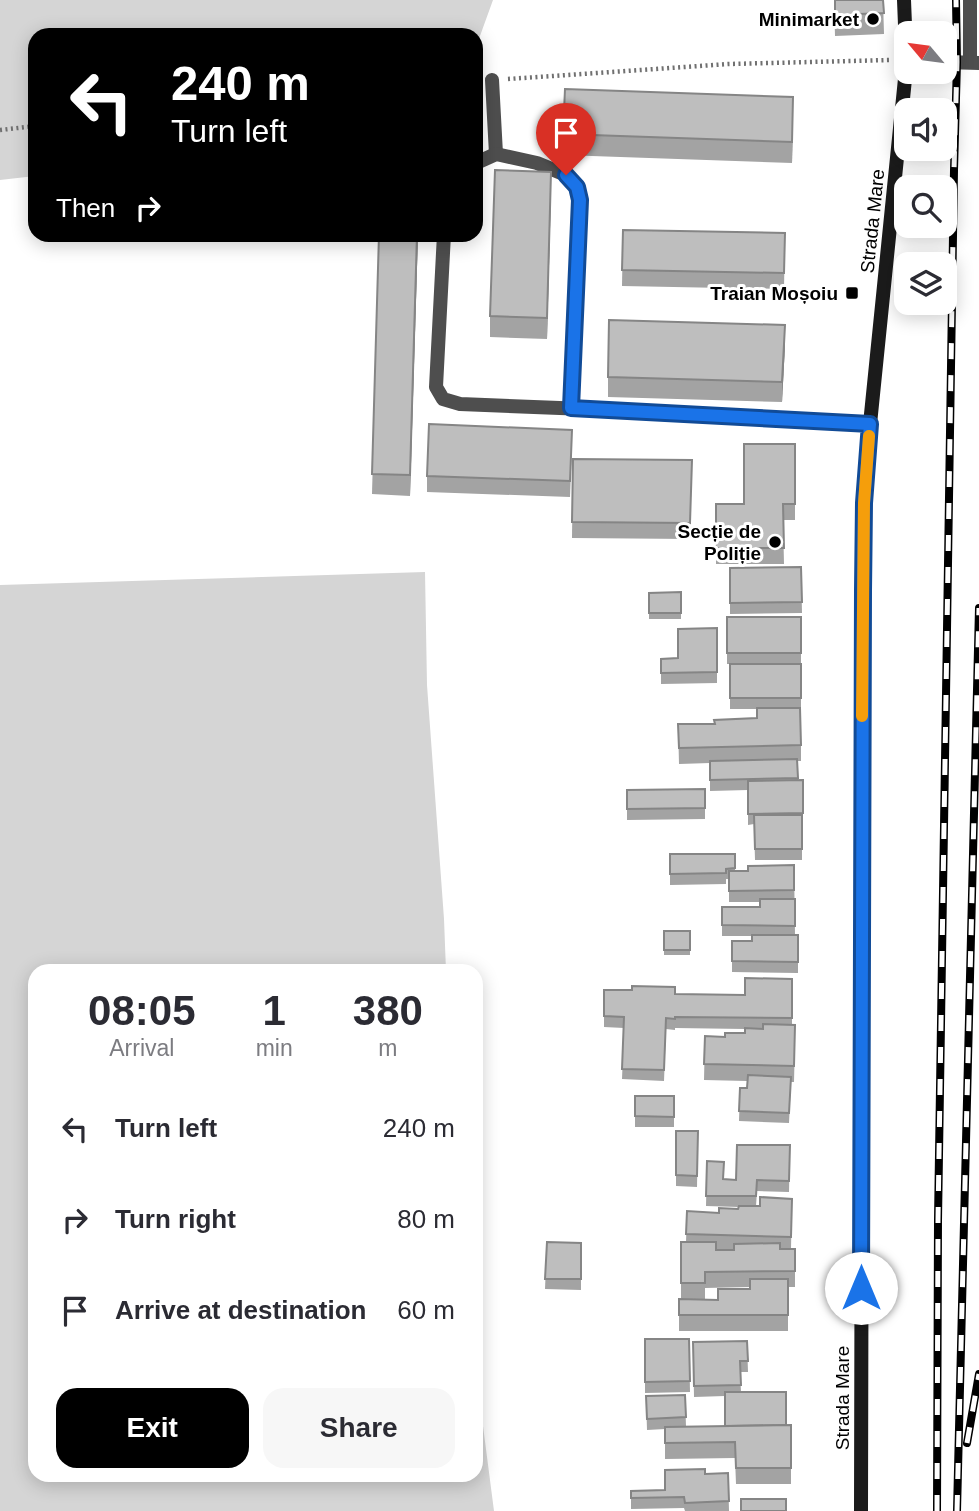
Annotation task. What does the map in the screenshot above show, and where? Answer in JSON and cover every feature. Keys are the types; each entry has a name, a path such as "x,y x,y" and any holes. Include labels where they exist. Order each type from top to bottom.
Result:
{"main road":[{"path":"904,0 905,21"},
{"name":"Strada Mare","path":"860,1511 864,503 898,84"}],"street":[{"path":"957,62 975,63 970,0"},
{"path":"492,80 496,154"},
{"path":"483,160 496,154 537,163 566,175 577,187 580,200 571,408"},
{"path":"444,242 436,387 443,399 460,404 870,424"}],"path":[{"path":"492,80 729,64 894,64"},
{"path":"0,130 28,127"}],"shaded area":[{"path":"0,0 493,0 483,28 28,28 28,177 0,180"},
{"path":"425,572 427,685 446,964 28,964 28,1482 483,1482 483,1426 494,1511 0,1511 0,585"}],"building":[{"path":"835,0 883,0 884,13 835,15"},
{"path":"565,89 793,97 792,142 563,134"},
{"path":"495,170 551,172 547,318 490,316"},
{"path":"623,230 785,233 784,273 622,270"},
{"path":"379,242 417,242 410,475 372,474"},
{"path":"609,320 785,325 782,382 608,377"},
{"path":"429,424 572,430 570,481 427,476"},
{"path":"744,444 795,444 795,504 783,504 784,548 716,548 716,504 744,504"},
{"path":"573,459 692,460 690,523 572,522"},
{"path":"801,567 802,602 730,603 730,568"},
{"path":"681,592 681,613 649,613 649,593"},
{"path":"727,617 801,617 801,653 727,653"},
{"path":"717,628 717,672 661,673 661,659 678,658 678,629"},
{"path":"730,664 801,664 801,698 730,698"},
{"path":"757,708 800,708 801,745 679,748 678,724 715,724 714,720 757,718"},
{"path":"797,759 798,778 710,780 710,761"},
{"path":"803,780 803,813 748,814 748,781"},
{"path":"705,789 705,808 627,809 627,790"},
{"path":"754,815 802,815 802,849 755,849"},
{"path":"670,854 735,854 735,868 726,869 726,873 670,874"},
{"path":"794,865 794,890 729,891 729,871 748,871 748,866"},
{"path":"760,899 795,899 795,926 722,925 722,907 760,907"},
{"path":"664,931 690,931 690,950 664,950"},
{"path":"752,935 798,935 798,962 732,961 732,941 752,941"},
{"path":"745,978 792,979 792,1018 666,1018 664,1070 622,1069 624,1017 604,1016 604,990 632,990 632,986 675,987 675,994 745,995"},
{"path":"763,1024 795,1025 794,1066 704,1064 705,1036 725,1037 725,1033 745,1033 745,1028 763,1029"},
{"path":"748,1075 791,1077 789,1113 739,1111 740,1088 747,1088"},
{"path":"635,1096 674,1096 674,1117 635,1116"},
{"path":"676,1131 698,1131 697,1176 676,1175"},
{"path":"737,1145 790,1145 789,1181 757,1180 756,1196 706,1196 707,1161 724,1162 723,1179 736,1180"},
{"path":"760,1197 792,1199 791,1237 686,1234 687,1211 719,1213 719,1208 760,1206"},
{"path":"547,1242 581,1243 581,1279 545,1279"},
{"path":"681,1242 716,1242 716,1250 734,1250 734,1244 780,1243 780,1249 795,1249 795,1271 705,1272 705,1283 681,1283"},
{"path":"750,1279 788,1279 788,1315 679,1315 679,1299 718,1300 718,1289 750,1289"},
{"path":"645,1339 689,1339 690,1381 645,1382"},
{"path":"747,1341 748,1361 740,1361 741,1385 694,1386 693,1342"},
{"path":"725,1392 786,1392 786,1425 725,1426"},
{"path":"685,1395 686,1417 647,1419 646,1396"},
{"path":"791,1425 791,1468 736,1468 735,1442 665,1443 665,1427"},
{"path":"705,1469 705,1474 728,1473 729,1501 685,1503 684,1497 631,1498 631,1491 665,1490 665,1470"},
{"path":"741,1499 786,1499 786,1511 741,1511"}],"railway":[{"path":"937,1511 938,1220 956,0"},
{"path":"957,1511 979,608"},
{"path":"967,1443 979,1374"}],"slow traffic":[{"path":"862,716 864,503 869,436"}],"place":[{"name":"Minimarket","path":"873,19"},
{"name":"Traian Moșoiu","path":"852,293"},
{"name":"Secție de Poliție","path":"775,542"}],"route":[{"path":"566,175 577,187 580,200 571,408 870,424 864,503 863,591 861,1288"}]}
